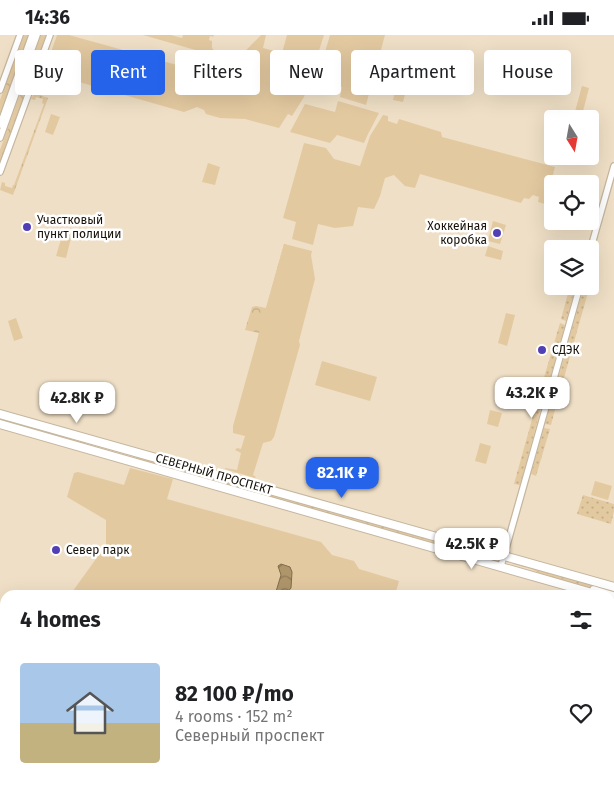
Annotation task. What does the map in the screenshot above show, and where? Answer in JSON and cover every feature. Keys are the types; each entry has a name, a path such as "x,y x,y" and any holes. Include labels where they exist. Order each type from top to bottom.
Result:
{"main road":[{"name":"СЕВЕРНЫЙ ПРОСПЕКТ","path":"0,414 132,451 502,562 584,590"},
{"name":"СЕВЕРНЫЙ ПРОСПЕКТ","path":"0,424 502,562 614,587"},
{"path":"129,461 132,451"}],"street":[{"path":"0,90 20,35"},
{"path":"0,125 32,35"},
{"path":"0,138 37,35"},
{"path":"0,172 50,35"},
{"path":"593,240 614,166"},
{"path":"502,562 577,295"},
{"name":"СЕВЕРНЫЙ ПРОСПЕКТ","path":"502,562 592,590"}],"green space":[{"path":"24,35 30,35 24,50 18,50"},
{"path":"41,35 46,35 41,50 36,50"},
{"path":"57,35 69,35 123,50 91,50 91,85 81,83 81,50 52,50"},
{"path":"143,35 171,35 182,38 183,35 214,35 213,37 210,36 209,40 212,41 214,50 196,50"},
{"path":"261,35 266,35 263,48 271,50 270,95 305,95 292,116 288,114 279,128 245,119 220,118 206,114 204,110 197,107 184,112 124,95 165,95 165,62 175,64 175,95 260,95 260,50 246,50"},
{"path":"287,35 324,35 319,50 283,50"},
{"path":"330,35 385,35 381,50 351,50 351,95 369,95 366,105 340,97 342,87 341,50 326,50"},
{"path":"15,59 15,76 0,116 0,100"},
{"path":"582,86 589,88 583,110 575,110"},
{"path":"20,95 25,95 0,165 0,150"},
{"path":"33,95 48,98 13,195 0,190 2,182 5,183 5,186 12,188 14,185 44,104 42,103 43,99 36,97 35,100 31,99"},
{"path":"394,95 405,95 403,102 393,100"},
{"path":"338,101 379,113 364,143 337,135 330,143 290,132 305,104 335,112"},
{"path":"51,114 60,117 53,135 45,132"},
{"path":"383,115 388,116 388,121 397,124 399,119 441,132 442,137 555,167 553,175 544,175 544,204 538,202 539,197 533,195 529,199 524,198 521,203 420,174 415,188 405,186 394,175 385,178 374,209 358,207 353,226 335,228 318,224 313,245 292,239 296,222 283,218 304,143 326,148 334,159 360,166 370,136"},
{"path":"208,163 220,167 215,185 202,182"},
{"name":"Хоккейная коробка","path":"493,221 506,225 500,244 488,241"},
{"path":"62,236 71,238 66,258 56,256"},
{"path":"284,244 295,247 257,340 259,333 245,330 252,307 266,308"},
{"path":"284,244 312,251 315,279 299,341 300,345 274,437 271,441 263,443 253,475 255,478 225,468 237,470 241,453 235,450 237,448 241,449 245,436 233,433 233,426"},
{"path":"488,246 503,251 501,260 485,256"},
{"path":"568,295 573,295 566,321 561,319"},
{"path":"581,295 587,295 562,385 557,383"},
{"path":"506,313 515,315 507,346 498,343"},
{"path":"16,318 23,338 14,341 8,321"},
{"path":"560,323 565,325 549,382 543,381"},
{"path":"322,361 377,377 370,401 315,385"},
{"path":"541,387 546,390 520,485 514,484"},
{"path":"554,392 559,394 551,425 545,424"},
{"path":"490,410 502,413 498,427 487,424"},
{"path":"0,416 85,441 84,445 0,421"},
{"path":"544,428 550,429 536,476 531,474"},
{"path":"480,443 491,446 486,464 475,461"},
{"path":"135,455 491,556 490,559 146,463 136,458"},
{"path":"130,468 173,479 167,499 321,542 332,555 354,561 359,569 399,581 396,590 74,590 106,545 106,520 67,497 74,473 78,472 124,485"},
{"path":"595,481 612,486 608,500 591,495"},
{"path":"583,495 614,504 611,524 577,514"},
{"path":"512,563 614,590 599,590 544,575"}],"water":[{"path":"281,564 290,567 292,572 289,590 276,590 281,575 278,566"}],"place":[{"name":"Участковый пункт полиции","path":"27,227"},
{"name":"Хоккейная коробка","path":"497,233"},
{"name":"СДЭК","path":"542,350"},
{"name":"Север парк","path":"56,550"}]}
